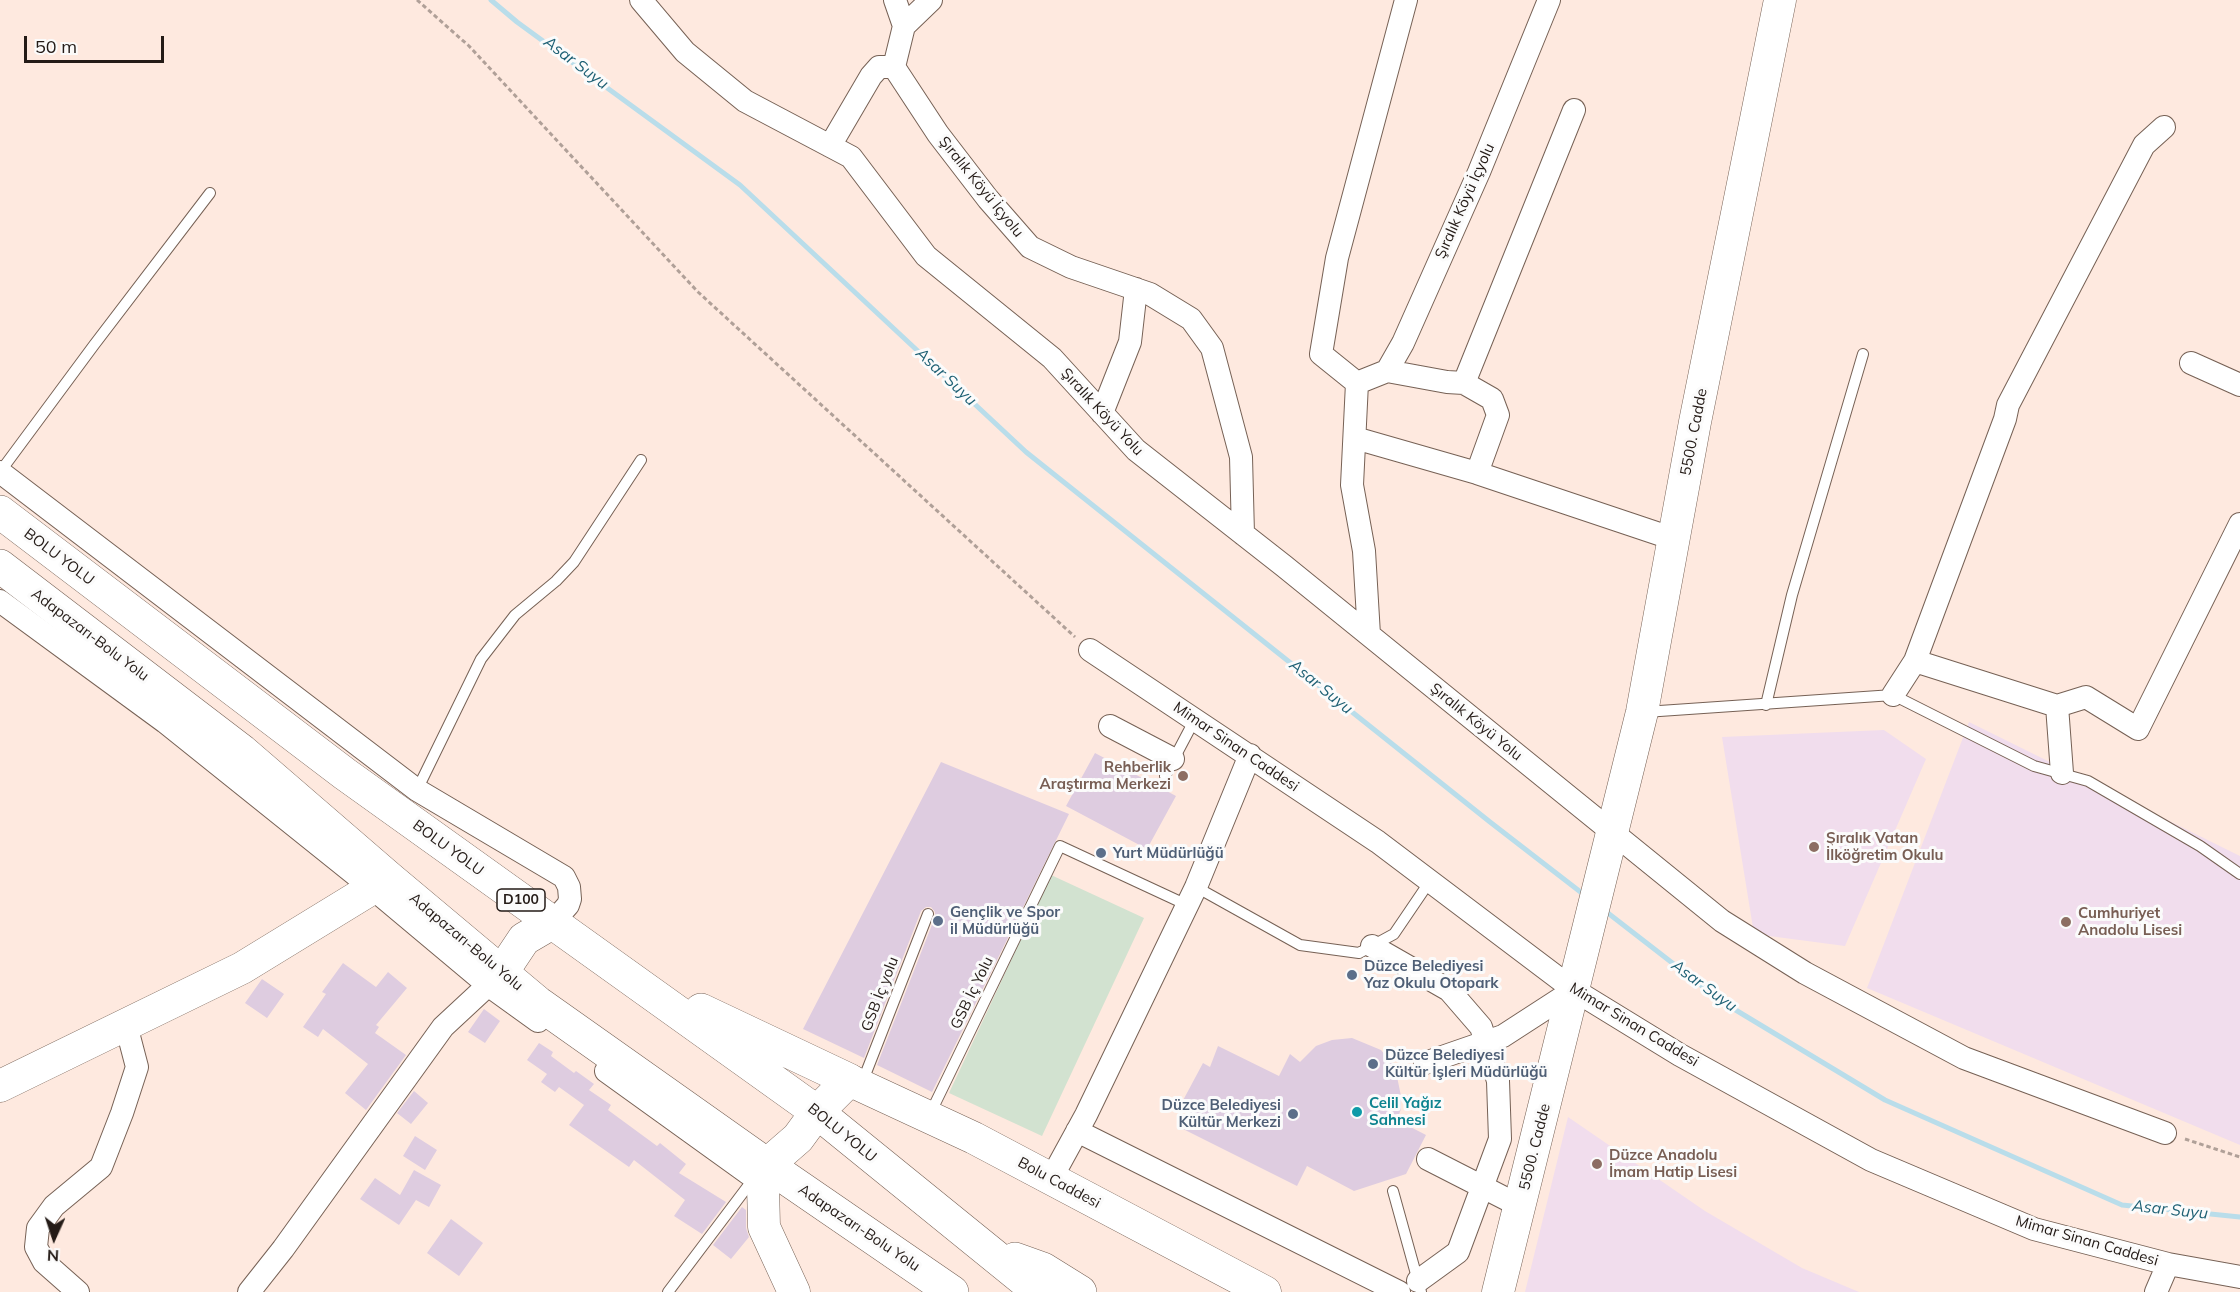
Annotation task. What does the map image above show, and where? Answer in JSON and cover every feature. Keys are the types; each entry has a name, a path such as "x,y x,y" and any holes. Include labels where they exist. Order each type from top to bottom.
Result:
{"highway":[{"name":"BOLU YOLU","path":"0,513 345,774 817,1112 1039,1292"},
{"name":"Adapazarı-Bolu Yolu","path":"0,566 242,751 381,883 495,978 538,1003 761,1176 952,1292"},
{"path":"495,978 524,939 553,922"},
{"path":"623,973 855,1083 817,1112 798,1138 761,1176"},
{"path":"985,1248 1043,1269 1080,1292"}],"street":[{"name":"Şıralık Köyü Yolu","path":"641,0 685,52 746,101 851,157 926,256 1052,358 1136,450 1722,921 1825,984 1964,1058 2165,1133"},
{"path":"830,146 871,76 879,67 894,67 904,26 896,0"},
{"path":"904,26 931,0"},
{"path":"1358,382 1321,354 1337,258 1406,0"},
{"name":"Şıralık Köyü İçyolu","path":"1387,371 1404,343 1479,172 1549,0"},
{"name":"5500. Cadde","path":"1498,1292 1642,712 1779,0"},
{"name":"Şıralık Köyü İçyolu","path":"894,67 938,134 988,199 1030,247 1071,267 1150,294 1191,319 1212,348 1241,457 1243,534"},
{"path":"1464,383 1574,110"},
{"path":"1893,695 1915,661 2005,419 2008,405 2144,145 2164,127"},
{"path":"1102,413 1130,342 1136,289"},
{"path":"2191,363 2240,385"},
{"path":"1358,382 1387,371 1464,383 1492,399 1498,415 1477,473"},
{"path":"1358,382 1352,485 1364,551 1369,635"},
{"path":"1354,438 1477,473 1674,539"},
{"path":"0,472 417,790 564,876 569,887 570,899 568,905 553,922"},
{"path":"1915,661 2057,706 2086,697 2138,729 2240,524"},
{"path":"0,601 381,883 242,968 0,1086"},
{"name":"Mimar Sinan Caddesi","path":"1090,650 1378,842 1430,881 1576,979 1680,1055 1871,1160 2034,1229 2168,1264 2240,1277"},
{"path":"2057,706 2062,773"},
{"path":"1110,726 1169,767"},
{"path":"1051,1179 1077,1131 1191,896 1250,755"},
{"path":"1077,1131 1413,1288 1458,1252 1500,1139 1498,1081 1481,1027 1449,990 1372,946"},
{"path":"249,1292 297,1231 443,1028 495,978"},
{"path":"1425,1063 1503,1036 1576,979"},
{"path":"78,1292 45,1262 36,1247 38,1228 54,1206 101,1167 122,1113 136,1067 126,1025"},
{"name":"Bolu Caddesi","path":"855,1083 974,1138 1265,1292"},
{"path":"1428,1159 1520,1206"},
{"path":"761,1176 764,1227 794,1292"},
{"path":"2156,1292 2168,1264"}],"lane":[{"path":"0,472 210,193"},
{"path":"1766,705 1792,595 1863,354"},
{"path":"417,790 481,659 515,615 556,581 574,562 641,460"},
{"path":"1642,712 1893,695 2034,766 2088,781 2200,846 2240,874"},
{"path":"1169,767 1195,719"},
{"name":"GSB İç Yolu","path":"929,1117 1060,846 1191,896"},
{"path":"1191,896 1300,945 1359,953 1394,934 1430,881"},
{"name":"GSB İç yolu","path":"855,1083 928,914"},
{"path":"668,1292 761,1176"},
{"path":"1393,1191 1413,1288"}],"path":[{"path":"417,0 470,46 698,292 1090,650"},
{"path":"2165,1133 2240,1157"}],"shaded area":[{"name":"Cumhuriyet Anadolu Lisesi","path":"1969,722 2240,856 2240,1145 1867,988"},
{"name":"Şıralık Vatan İlköğretim Okulu","path":"1884,730 1926,759 1845,946 1754,934 1722,737"},
{"name":"Düzce Anadolu İmam Hatip Lisesi","path":"1568,1117 1705,1211 1802,1268 1859,1292 1525,1292"}],"green space":[{"path":"1051,875 1144,918 1042,1136 949,1093"}],"building":[{"name":"Rehberlik Araştırma Merkezi","path":"1095,753 1176,796 1147,849 1066,806"},
{"name":"Gençlik ve Spor il Müdürlüğü","path":"941,762 1069,814 932,1092 877,1065 935,917 935,912 931,907 926,907 921,911 864,1058 803,1029"},
{"path":"343,963 376,987 388,972 407,988 376,1025 379,1027 375,1033 406,1055 366,1110 345,1093 368,1064 323,1029 318,1037 303,1027 326,994 322,992"},
{"path":"262,979 284,994 267,1018 245,1003"},
{"path":"484,1009 500,1021 485,1043 468,1032"},
{"name":"Düzce Belediyesi Kültür Merkezi","path":"1352,1038 1381,1050 1395,1067 1401,1096 1401,1109 1397,1120 1426,1135 1406,1174 1354,1191 1307,1166 1297,1186 1181,1128 1189,1108 1180,1106 1203,1063 1210,1067 1218,1046 1279,1076 1290,1054 1300,1062 1316,1046 1332,1040"},
{"path":"539,1043 553,1052 551,1056 594,1084 589,1090 611,1105 608,1110 657,1146 660,1143 686,1164 679,1173 726,1202 702,1234 674,1216 685,1200 634,1160 629,1167 569,1125 584,1105 559,1087 555,1092 541,1082 547,1074 527,1060"},
{"path":"414,1091 428,1103 411,1124 397,1113"},
{"path":"415,1136 437,1150 425,1170 403,1156"},
{"path":"414,1170 441,1185 429,1207 416,1200 399,1225 360,1199 375,1178 400,1195"},
{"path":"742,1207 746,1210 746,1228 749,1237 731,1259 713,1245"},
{"path":"451,1219 483,1243 459,1276 427,1253"}],"waterway":[{"name":"Asar Suyu","path":"491,0 517,22 740,185 1026,452 1587,897"},
{"name":"Asar Suyu","path":"1604,910 1724,1003 1885,1100 2122,1205 2240,1217"}],"place":[{"name":"Rehberlik Araştırma Merkezi","path":"1183,776"},
{"name":"Şıralık Vatan İlköğretim Okulu","path":"1814,847"},
{"name":"Yurt Müdürlüğü","path":"1101,853"},
{"name":"Gençlik ve Spor il Müdürlüğü","path":"938,921"},
{"name":"Cumhuriyet Anadolu Lisesi","path":"2066,922"},
{"name":"Düzce Belediyesi Yaz Okulu Otopark","path":"1352,975"},
{"name":"Düzce Belediyesi Kültür İşleri Müdürlüğü","path":"1373,1064"},
{"name":"Celil Yağız Sahnesi","path":"1357,1112"},
{"name":"Düzce Belediyesi Kültür Merkezi","path":"1293,1114"},
{"name":"Düzce Anadolu İmam Hatip Lisesi","path":"1597,1164"}]}
